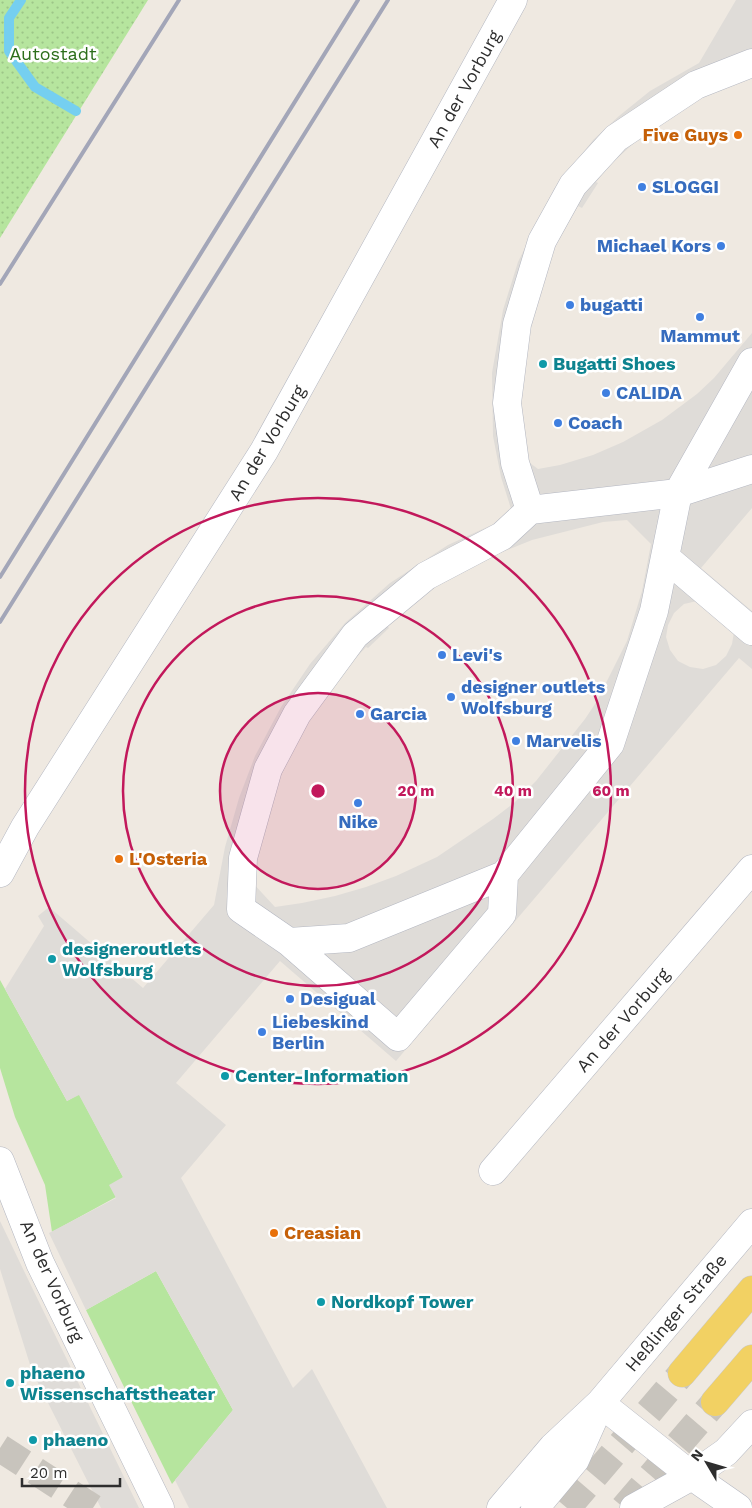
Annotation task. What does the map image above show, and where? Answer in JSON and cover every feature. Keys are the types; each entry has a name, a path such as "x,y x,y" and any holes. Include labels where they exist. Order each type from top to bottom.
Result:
{"main road":[{"path":"682,1373 752,1290"},
{"path":"715,1402 752,1358"}],"street":[{"name":"An der Vorburg","path":"0,873 25,827 264,451 513,0"},
{"path":"530,510 515,463 502,434 517,324 536,239 573,185 616,138 692,77 752,63"},
{"path":"289,942 350,938 504,875 610,744 654,611 678,492 752,362"},
{"path":"504,875 502,914 398,1037 289,942 241,909 243,858 265,778 288,712 355,635 422,570 502,536 530,510 678,492 752,469"},
{"path":"665,557 752,632"},
{"name":"An der Vorburg","path":"493,1171 752,869"},
{"name":"An der Vorburg","path":"0,1161 40,1263 160,1508"},
{"name":"Heßlinger Straße","path":"501,1508 553,1447 600,1403 752,1223"},
{"path":"600,1403 692,1476 738,1508"},
{"name":"Heßlinger Straße","path":"535,1508 575,1460 600,1403"},
{"path":"634,1508 692,1476 726,1452 752,1424"}],"green space":[{"name":"Autostadt","path":"0,0 148,0 0,238"},
{"path":"0,980 67,1101 79,1094 123,1177 116,1197 52,1232 45,1185 15,1117 0,1068"},
{"path":"156,1271 233,1410 172,1484 86,1310"}],"shaded area":[{"path":"736,0 752,0 752,76 725,85 646,132 611,164 596,182 598,183 582,208 578,206 557,243 543,274 527,326 520,406 526,460 538,469 560,465 593,455 623,442 662,420 697,394 714,378 752,333 752,508 701,568 752,611 752,669 739,658 396,1061 280,961 176,1083 226,1125 181,1178 293,1388 312,1369 387,1508 189,1508 175,1480 233,1410 156,1271 86,1310 49,1233 116,1198 109,1185 123,1177 79,1095 67,1101 5,989 44,926 38,916 49,907 143,988 214,905 225,847 239,798 255,756 281,707 310,664 345,623 390,583 448,545 513,515 501,477 493,436 492,373 503,310 518,262 554,189 593,140 650,91 699,63","holes":["627,520 651,544 642,591 627,641 597,701 536,781 514,803 437,857 396,876 366,887 335,896 275,907 252,882 265,819 276,786 305,725 344,671 366,647 368,648 389,628 387,626 414,602 435,587 485,559 532,540 603,522","697,601 734,632 732,644 726,656 716,665 703,669 690,667 678,661 670,650 666,637 668,625 674,613 684,604"]},
{"path":"0,1221 139,1508 101,1508 32,1371 0,1269"}],"waterway":[{"path":"21,0 9,18 9,51 35,87 76,111"}],"tunnel":[{"path":"567,1508 682,1373"},
{"path":"624,1508 715,1402"},
{"path":"0,1448 93,1508"}],"railway":[{"path":"0,284 179,0"},
{"path":"0,577 358,0"},
{"path":"0,622 388,0"}],"place":[{"name":"Five Guys","path":"738,135"},
{"name":"SLOGGI","path":"642,187"},
{"name":"Michael Kors","path":"721,246"},
{"name":"bugatti","path":"570,305"},
{"name":"Mammut","path":"700,317"},
{"name":"Bugatti Shoes","path":"543,364"},
{"name":"CALIDA","path":"606,393"},
{"name":"Coach","path":"558,423"},
{"name":"Levi's","path":"442,655"},
{"name":"designer outlets Wolfsburg","path":"451,697"},
{"name":"Garcia","path":"360,714"},
{"name":"Marvelis","path":"516,741"},
{"name":"Nike","path":"358,803"},
{"name":"L'Osteria","path":"119,859"},
{"name":"designeroutlets Wolfsburg","path":"52,959"},
{"name":"Desigual","path":"290,999"},
{"name":"Liebeskind Berlin","path":"262,1032"},
{"name":"Center-Information","path":"225,1076"},
{"name":"Creasian","path":"274,1233"},
{"name":"Nordkopf Tower","path":"321,1302"},
{"name":"phaeno Wissenschaftstheater","path":"10,1383"},
{"name":"phaeno","path":"33,1440"}]}
